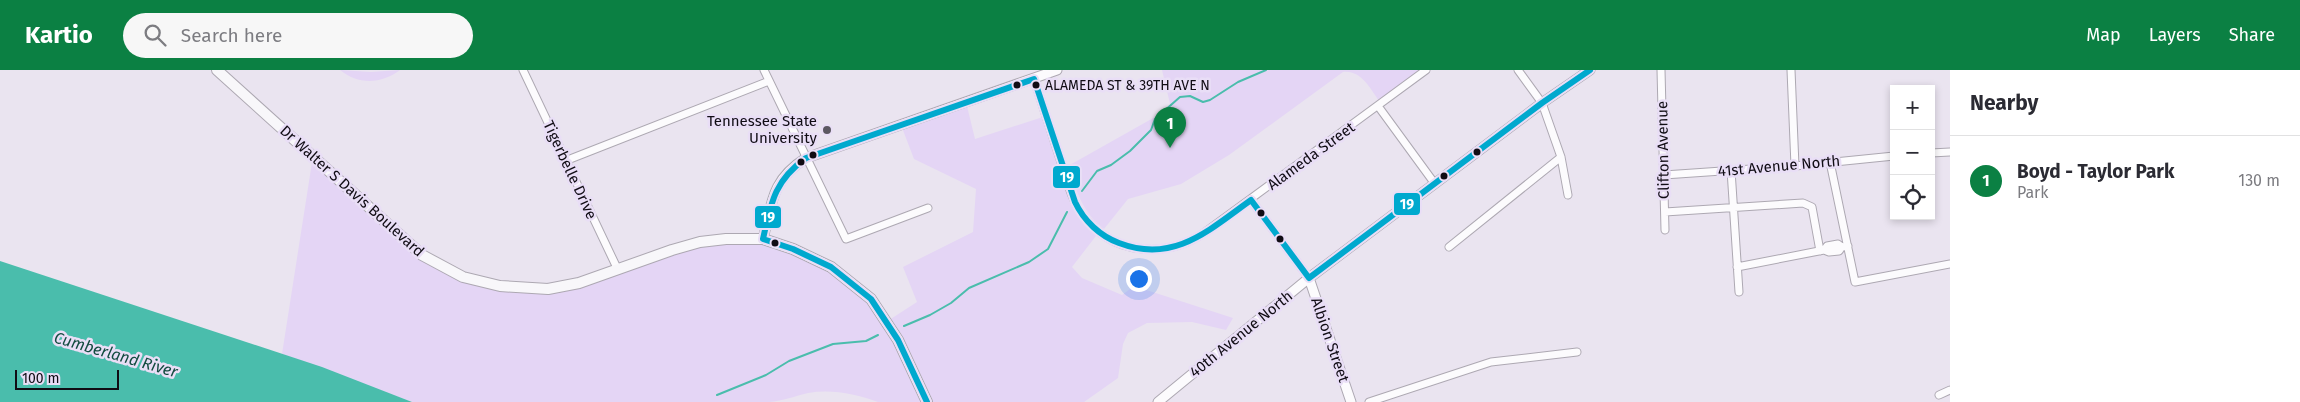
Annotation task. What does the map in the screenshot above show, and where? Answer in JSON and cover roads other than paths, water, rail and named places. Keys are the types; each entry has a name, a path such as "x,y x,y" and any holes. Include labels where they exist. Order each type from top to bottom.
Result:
{"main road":[{"name":"Dr Walter S Davis Boulevard","path":"217,70 422,255 463,277 500,286 548,289 579,283 700,242 726,239 763,240 792,248 831,267 871,299 898,340 927,402"}],"street":[{"name":"Tigerbelle Drive","path":"523,70 618,270"},
{"path":"764,70 846,238 928,208"},
{"path":"763,240 777,185 789,170 806,158 1057,70"},
{"name":"Alameda Street","path":"1034,79 1071,194 1087,220 1099,232 1112,240 1142,250 1182,245 1200,236 1426,70"},
{"path":"1518,70 1542,103 1561,157 1568,195"},
{"name":"40th Avenue North","path":"1158,402 1309,278 1542,103 1590,70"},
{"name":"Clifton Avenue","path":"1661,70 1665,230"},
{"path":"1791,70 1795,166"},
{"path":"565,161 769,81"},
{"path":"1378,106 1435,184"},
{"path":"1935,153 1950,152"},
{"name":"41st Avenue North","path":"1664,175 1795,166 1890,156"},
{"path":"1449,247 1561,157"},
{"path":"1830,162 1845,246 1855,282 1950,264"},
{"path":"1731,170 1739,292"},
{"path":"1251,200 1309,278"},
{"path":"1664,212 1803,204 1812,207 1822,250"},
{"path":"1737,267 1822,250 1829,252 1839,251 1845,246"},
{"name":"Albion Street","path":"1309,278 1351,402"},
{"path":"1369,402 1491,362 1577,352"},
{"path":"1939,395 1950,390"}],"water":[{"name":"Cumberland River","path":"0,261 322,367 412,402 0,402"}],"waterway":[{"path":"1082,191 1097,171 1111,165 1130,151 1151,130 1155,119 1180,97 1190,96 1203,102 1210,100 1238,82 1266,70"},
{"path":"904,326 930,315 951,303 969,288 1029,262 1048,249 1067,212"},
{"path":"717,395 766,375 789,361 833,344 866,341 878,335"}],"place":[{"name":"ALAMEDA ST & 39TH AVE N","path":"1036,85"},
{"name":"Tennessee State University","path":"827,130"},
{"name":"Boyd - Taylor Park","path":"1170,148"}]}
